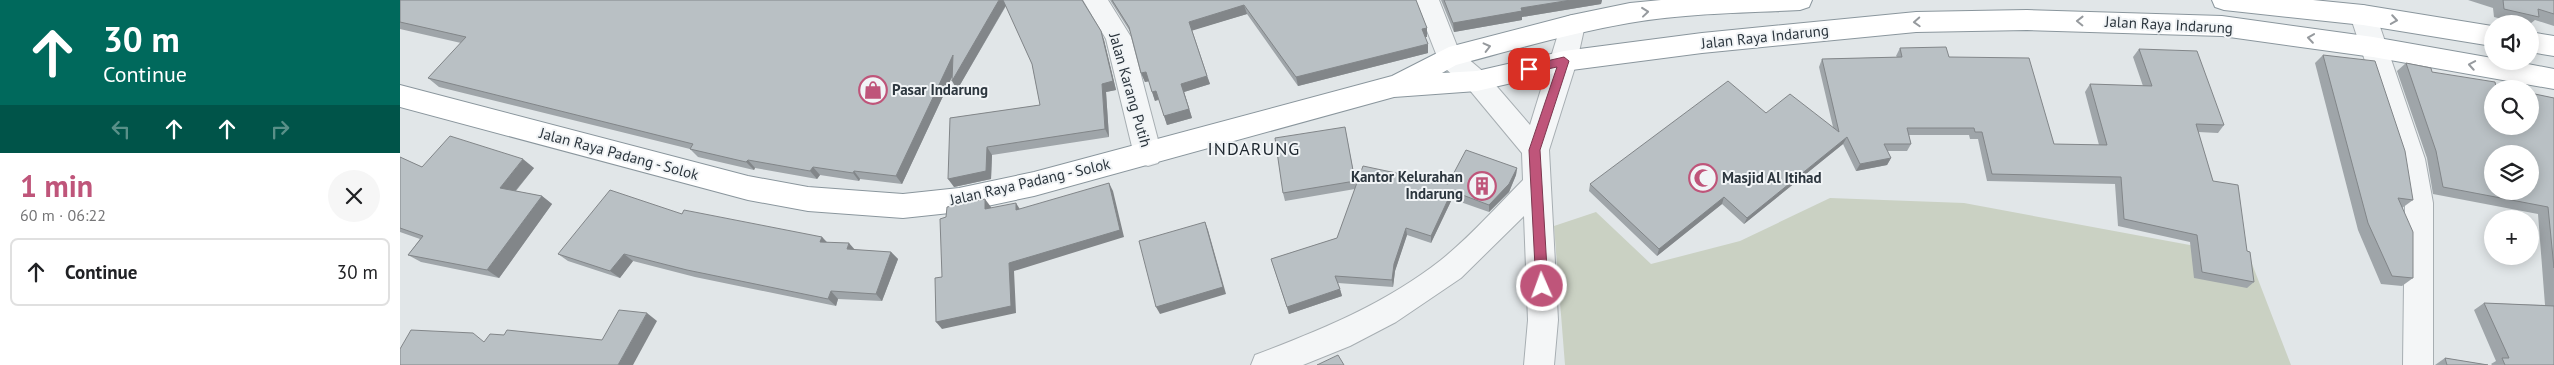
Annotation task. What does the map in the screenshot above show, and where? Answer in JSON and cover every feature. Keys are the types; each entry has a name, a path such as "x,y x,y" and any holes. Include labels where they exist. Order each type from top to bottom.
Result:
{"highway":[{"path":"1394,86 1448,57 1572,25 1630,13 1800,0"},
{"name":"Jalan Raya Indarung","path":"2224,0 2363,15 2484,35"},
{"name":"Jalan Raya Indarung","path":"1394,86 1477,82 1564,61 1702,43 1916,22 2018,20 2222,26 2373,47 2554,79"},
{"path":"2539,44 2554,46"},
{"name":"Jalan Raya Padang - Solok","path":"400,96 748,188 808,199 859,205 903,206 959,200 1034,184 1148,155 1394,86"}],"street":[{"name":"Jalan Karang Putih","path":"1095,0 1118,37 1148,155"},
{"path":"1427,0 1448,57 1477,82 1535,150"},
{"path":"2363,15 2411,159 2418,196 2418,365"},
{"path":"1539,365 1543,320 1535,150 1564,61 1572,25"},
{"path":"1266,365 1329,342 1376,320 1414,297 1452,269 1537,184"}],"shaded area":[{"path":"1830,198 1964,203 2249,256 2291,365 1565,365 1554,226 1596,212 1651,264 1740,241"}],"building":[{"path":"400,0 999,0 952,81 953,55 896,176 854,171 853,173 813,167 810,171 748,160 746,162 690,149 693,144 428,78 466,37 400,22"},
{"path":"1003,0 1082,0 1101,31 1113,81 1102,84 1105,129 987,147 986,171 948,179 950,118 1040,105 1032,64"},
{"path":"1112,0 1416,0 1427,28 1422,29 1428,44 1296,77 1244,5 1189,22 1207,76 1181,84 1189,109 1164,116 1156,91 1152,92 1146,72 1141,73 1129,27"},
{"path":"1444,0 1571,0 1521,8 1522,11 1453,23"},
{"path":"2503,0 2554,0 2554,14 2538,9 2539,15 2504,9"},
{"path":"1946,47 1949,57 2029,58 2054,144 2107,145 2090,84 2152,86 2139,49 2197,51 2224,125 2196,124 2213,181 2238,185 2247,251 2250,252 2254,282 2202,272 2197,235 2124,219 2121,177 1992,174 1982,132 1975,132 1974,128 1907,128 1911,144 1884,144 1891,158 1860,164 1847,137 1747,218 1724,197 1659,249 1590,184 1728,81 1766,113 1790,94 1839,132 1822,59 1902,57 1900,48"},
{"path":"2323,55 2375,61 2405,151 2413,200 2398,198 2413,232 2413,278 2392,276 2368,223"},
{"path":"2406,63 2431,68 2432,72 2484,80 2484,135 2539,135 2539,95 2554,98 2554,268 2548,207 2511,200 2539,200 2539,145 2484,145 2484,195 2443,187 2436,151"},
{"path":"1345,127 1355,181 1283,193 1275,138"},
{"path":"450,136 523,159 500,188 542,196 487,270 408,255 423,236 400,228 400,157 422,167"},
{"path":"1466,150 1517,168 1509,184 1489,205 1452,191 1431,236 1406,228 1394,264 1392,280 1335,276 1340,289 1287,307 1271,259 1337,238 1363,166 1448,184"},
{"path":"1109,183 1120,230 1009,263 1011,306 936,322 935,278 942,277 940,219 946,217 947,207 985,199 985,209 1016,203 1016,210"},
{"path":"610,190 682,214 684,210 822,237 820,242 849,243 847,249 891,252 876,294 831,291 828,299 687,270 624,254 610,271 558,254"},
{"path":"1205,222 1223,287 1156,307 1139,241"},
{"path":"2484,303 2554,306 2554,365 2505,365 2502,358 2509,358"},
{"path":"619,310 647,313 618,365 400,365 400,349 411,330 473,333 484,342 490,334 504,335 507,330 602,340"},
{"path":"1338,355 1344,365 1317,365"},
{"path":"2445,358 2488,365 2447,365"}],"place":[{"name":"Pasar Indarung","path":"873,90"},
{"name":"Masjid Al Itihad","path":"1703,178"},
{"name":"Kantor Kelurahan Indarung","path":"1482,186"}],"district":[{"name":"INDARUNG","path":"1254,149"}],"route":[{"path":"1529,69 1564,61 1535,150 1542,286"}]}
